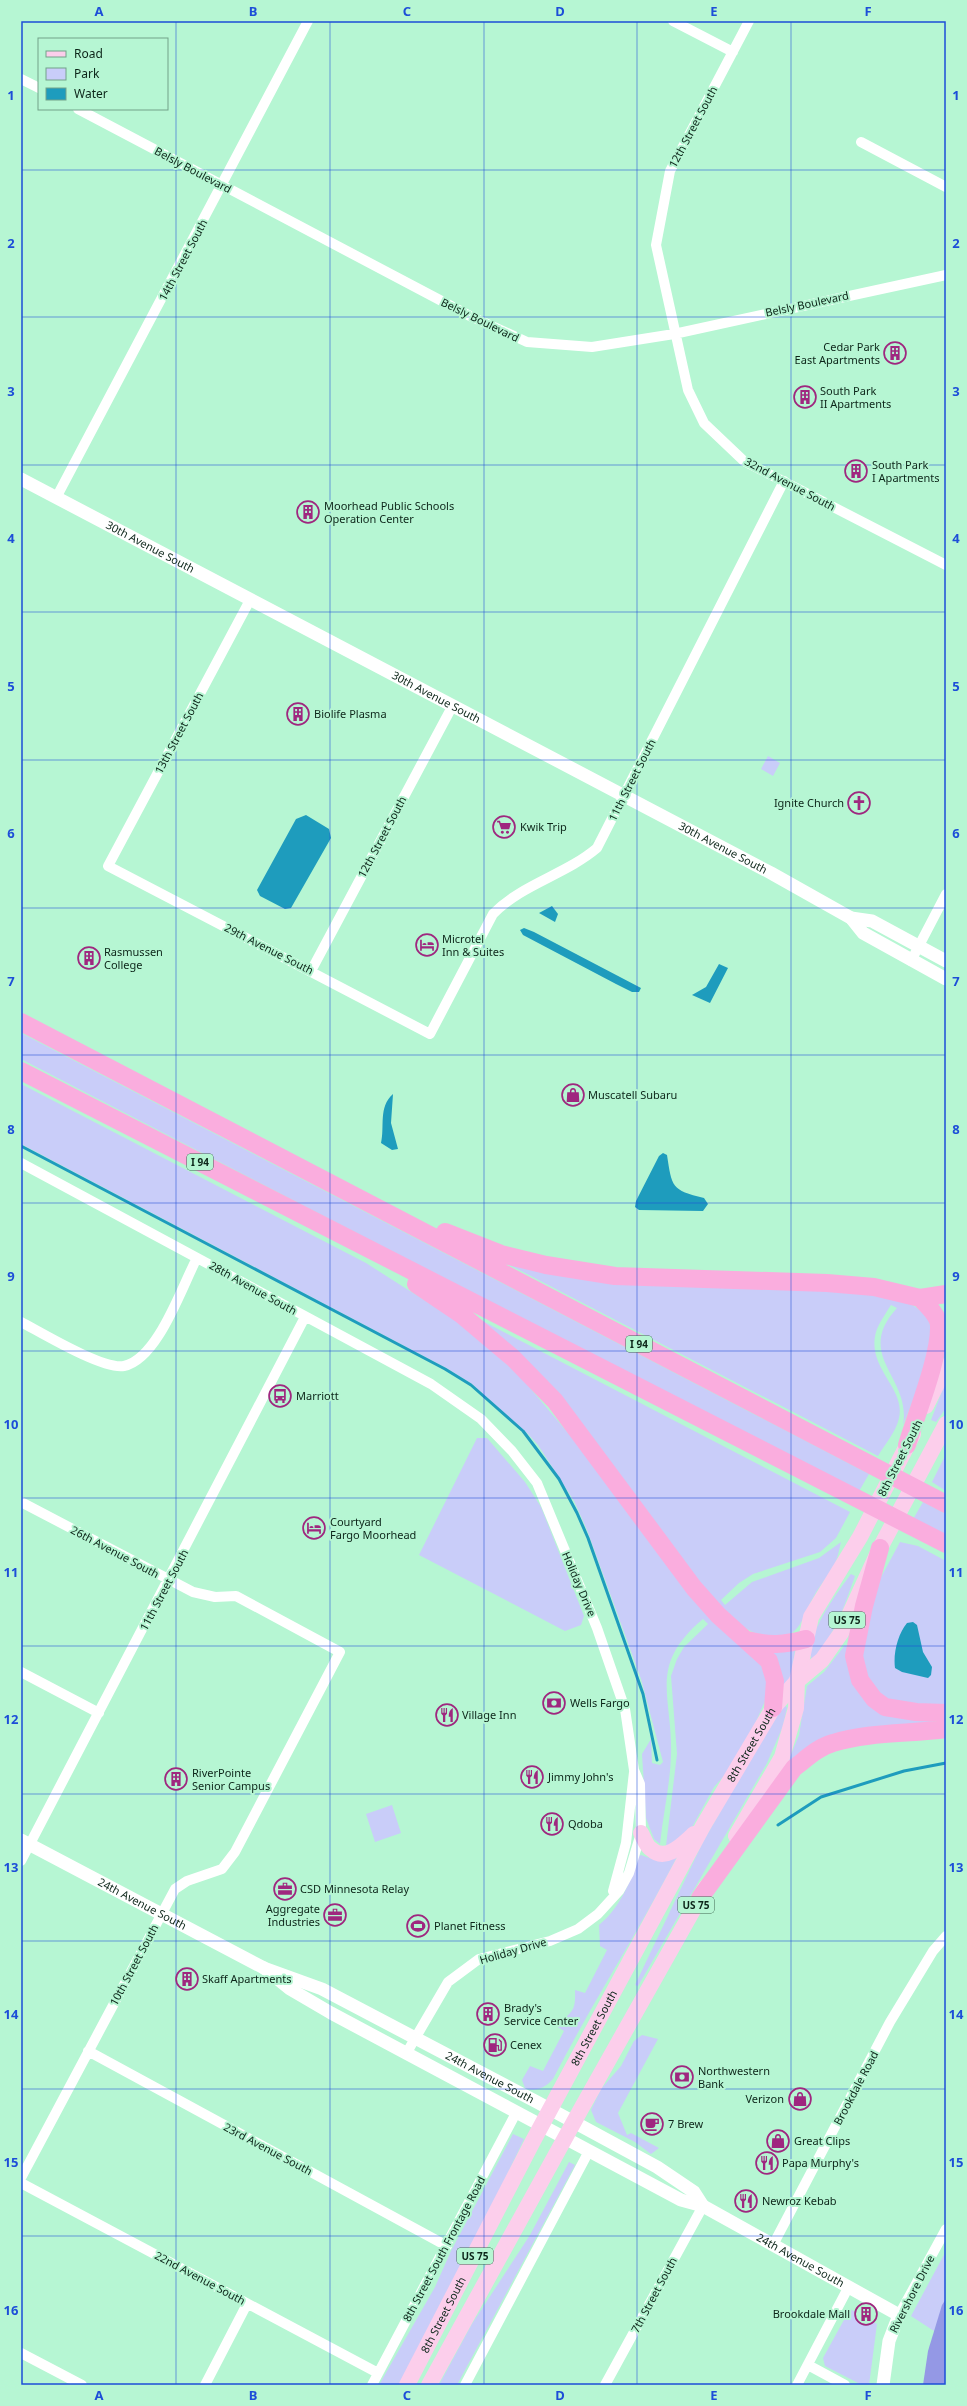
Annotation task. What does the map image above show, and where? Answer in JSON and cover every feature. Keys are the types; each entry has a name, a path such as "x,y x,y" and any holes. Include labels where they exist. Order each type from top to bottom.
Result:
{"highway":[{"name":"I 94","path":"21,1022 946,1504"},
{"name":"I 94","path":"21,1071 946,1544"},
{"path":"331,1184 501,1254 546,1266 615,1276 827,1283 866,1287 920,1298 946,1294"},
{"path":"378,1253 405,1276 462,1314 513,1358 555,1401 694,1588 718,1616 746,1639 769,1661 774,1681 773,1708"},
{"path":"907,1445 934,1357 939,1325 929,1307 920,1298"},
{"path":"880,1548 864,1606 854,1656 860,1680 874,1700 885,1707 916,1712 946,1713"},
{"path":"746,1639 765,1645 783,1645 806,1639"},
{"path":"700,1898 794,1768 814,1753 832,1743 870,1737 946,1730"}],"main road":[{"name":"8th Street South","path":"429,2385 565,2138 700,1898 782,1757 796,1708 797,1681 812,1617 860,1537 946,1366"},
{"name":"8th Street South","path":"407,2385 542,2126 703,1826 773,1708 797,1681 822,1660 841,1633 880,1548 946,1424"},
{"path":"641,1833 651,1850 660,1854 669,1853 676,1850 703,1826"}],"street":[{"name":"14th Street South","path":"56,498 308,21"},
{"path":"673,21 733,52"},
{"name":"12th Street South","path":"674,334 656,245 670,171 749,21"},
{"path":"21,79 38,88"},
{"name":"Belsly Boulevard","path":"80,110 472,318 527,342 592,346 674,334 946,275"},
{"path":"861,142 946,187"},
{"name":"32nd Avenue South","path":"674,334 688,390 704,423 744,461 946,565"},
{"name":"30th Avenue South","path":"21,479 771,873 851,918 872,921 946,961"},
{"name":"11th Street South","path":"430,1034 493,914 506,900 583,860 597,848 784,482"},
{"name":"13th Street South","path":"108,866 250,600"},
{"name":"12th Street South","path":"311,971 453,705"},
{"name":"29th Avenue South","path":"108,866 430,1034"},
{"path":"911,961 946,894"},
{"name":"30th Avenue South","path":"851,918 863,933 911,961 946,979"},
{"name":"28th Avenue South","path":"21,1163 430,1384 481,1419"},
{"path":"21,1322 90,1357 107,1364 124,1366 141,1357 155,1344 197,1258"},
{"name":"11th Street South","path":"21,1861 25,1842 98,1713 169,1580 305,1317"},
{"name":"Holiday Drive","path":"406,2054 448,1982 479,1959 550,1941 578,1929 598,1914 619,1891 629,1873 641,1833 640,1784 634,1770 623,1701 597,1628 537,1483 512,1451 481,1419"},
{"name":"26th Avenue South","path":"21,1502 193,1592 214,1597 236,1596 340,1652"},
{"name":"10th Street South","path":"21,2178 161,1912 175,1889 187,1882 222,1869 235,1852 340,1652"},
{"path":"21,1672 98,1713"},
{"name":"Holiday Drive","path":"608,1903 622,1866 634,1770"},
{"name":"24th Avenue South","path":"25,1842 161,1912 264,1968 322,1989 346,2001 574,2122 657,2167 694,2192 703,2206"},
{"name":"Brookdale Road","path":"773,2245 890,2022 933,1951 946,1936"},
{"name":"24th Avenue South","path":"264,1968 290,1989 406,2054 682,2200 703,2206 899,2315"},
{"path":"337,2016 346,2001"},
{"name":"23rd Avenue South","path":"88,2051 447,2246"},
{"name":"8th Street South Frontage Road","path":"372,2385 447,2246 516,2112"},
{"path":"465,2385 589,2151"},
{"name":"22nd Avenue South","path":"21,2183 378,2373"},
{"name":"7th Street South","path":"605,2385 703,2206"},
{"name":"Rivershore Drive","path":"883,2385 889,2341 899,2315 946,2229"},
{"path":"797,2385 848,2288"},
{"path":"205,2385 247,2304"},
{"path":"21,2353 82,2385"},
{"path":"808,2365 845,2385"}],"green space":[{"path":"768,756 780,763 773,776 761,769"},
{"path":"21,1033 869,1474 858,1493 21,1059"},
{"path":"21,1084 366,1263 452,1318 487,1345 524,1381 759,1659 767,1682 765,1701 754,1726 731,1768 714,1787 685,1837 666,1846 677,1754 671,1676 677,1659 684,1647 708,1624 703,1619 686,1636 675,1652 669,1667 667,1699 671,1735 671,1756 660,1844 654,1839 646,1818 642,1754 651,1739 652,1763 660,1765 663,1762 641,1679 587,1530 574,1501 538,1445 528,1434 472,1384 448,1369 21,1144"},
{"path":"500,1260 875,1294 889,1297 910,1304 922,1312 927,1318 930,1327 928,1354 924,1370 903,1425 904,1408 900,1393 882,1353 881,1340 885,1325 897,1308 891,1305 877,1329 874,1345 876,1356 897,1397 900,1407 898,1423 878,1456"},
{"path":"469,1314 850,1512 836,1538 820,1552 753,1574 739,1583 721,1600 725,1605 752,1582 819,1558 841,1542 833,1568 811,1600 802,1621 796,1630 784,1637 766,1637 748,1630 726,1614"},
{"path":"946,1381 946,1408 936,1422 931,1420"},
{"path":"477,1438 487,1438 525,1482 541,1507 584,1616 581,1625 565,1631 419,1555"},
{"path":"946,1454 946,1491 932,1482"},
{"path":"923,1502 946,1514 946,1539 912,1521"},
{"path":"900,1542 918,1546 946,1561 946,1707 892,1702 878,1695 863,1671 863,1634 878,1583"},
{"path":"851,1574 855,1576 838,1620 827,1641 812,1660 812,1640 817,1628 823,1615"},
{"path":"845,1645 850,1647 855,1687 946,1718 788,1762 799,1735 807,1686 824,1672"},
{"path":"795,1650 791,1679 782,1689 772,1651"},
{"path":"784,1706 787,1707 783,1726 767,1763 638,1986 635,1985 703,1842 770,1725"},
{"path":"392,1805 401,1833 375,1842 366,1814"},
{"path":"641,1855 655,1860 678,1855 553,2079 547,2085 537,2089 533,2090 525,2088 522,2080 530,2066 543,2071 564,2031 556,2026 572,2011 575,2004 575,1990 585,1993 607,1950 600,1946 599,1925 607,1918 624,1894 639,1856"},
{"path":"642,2035 658,2039 618,2113 627,2135 631,2133 659,2148 651,2154 635,2142 596,2122 591,2110 601,2089 621,2066 634,2041"},
{"path":"513,2134 524,2139 493,2204 400,2385 379,2385 435,2287 451,2251"},
{"path":"569,2162 575,2165 457,2385 439,2385 472,2324 530,2235"},
{"path":"946,2251 946,2299 934,2331 911,2316"},
{"path":"850,2309 877,2324 869,2385 862,2385 825,2366 823,2358"}],"shaded area":[{"path":"946,2299 946,2385 923,2385 928,2351 942,2305"}],"water":[{"path":"306,815 329,829 331,838 291,908 285,909 260,896 257,890 296,819"},
{"path":"552,906 558,914 555,922 539,913"},
{"path":"524,928 641,988 639,992 632,992 523,935 520,930"},
{"path":"719,964 728,968 710,1003 692,995 706,987"},
{"path":"393,1094 391,1123 398,1149 392,1150 381,1143 385,1105"},
{"path":"663,1153 667,1155 670,1174 675,1186 685,1192 704,1198 708,1204 703,1211 639,1210 635,1207 636,1201 659,1156"},
{"path":"913,1622 917,1625 923,1652 932,1667 931,1675 928,1678 902,1672 895,1668 895,1656 899,1638 907,1623"}],"waterway":[{"path":"21,1146 445,1369 471,1385 523,1431 559,1479 588,1538 643,1694 657,1760"},
{"path":"778,1825 821,1797 904,1771 946,1763"}],"place":[{"name":"Cedar Park East Apartments","path":"895,353"},
{"name":"South Park II Apartments","path":"805,397"},
{"name":"South Park I Apartments","path":"856,471"},
{"name":"Moorhead Public Schools Operation Center","path":"308,512"},
{"name":"Biolife Plasma","path":"298,714"},
{"name":"Ignite Church","path":"859,803"},
{"name":"Kwik Trip","path":"504,827"},
{"name":"Microtel Inn & Suites","path":"427,945"},
{"name":"Rasmussen College","path":"89,958"},
{"name":"Muscatell Subaru","path":"573,1095"},
{"name":"Marriott","path":"280,1396"},
{"name":"Courtyard Fargo Moorhead","path":"314,1528"},
{"name":"Wells Fargo","path":"554,1703"},
{"name":"Village Inn","path":"447,1715"},
{"name":"Jimmy John's","path":"532,1777"},
{"name":"RiverPointe Senior Campus","path":"176,1779"},
{"name":"Qdoba","path":"552,1824"},
{"name":"CSD Minnesota Relay","path":"285,1889"},
{"name":"Aggregate Industries","path":"335,1915"},
{"name":"Planet Fitness","path":"418,1926"},
{"name":"Skaff Apartments","path":"187,1979"},
{"name":"Brady's Service Center","path":"488,2014"},
{"name":"Cenex","path":"495,2045"},
{"name":"Northwestern Bank","path":"682,2077"},
{"name":"Verizon","path":"800,2099"},
{"name":"7 Brew","path":"652,2124"},
{"name":"Great Clips","path":"778,2141"},
{"name":"Papa Murphy's","path":"767,2163"},
{"name":"Newroz Kebab","path":"746,2201"},
{"name":"Brookdale Mall","path":"866,2314"}]}
